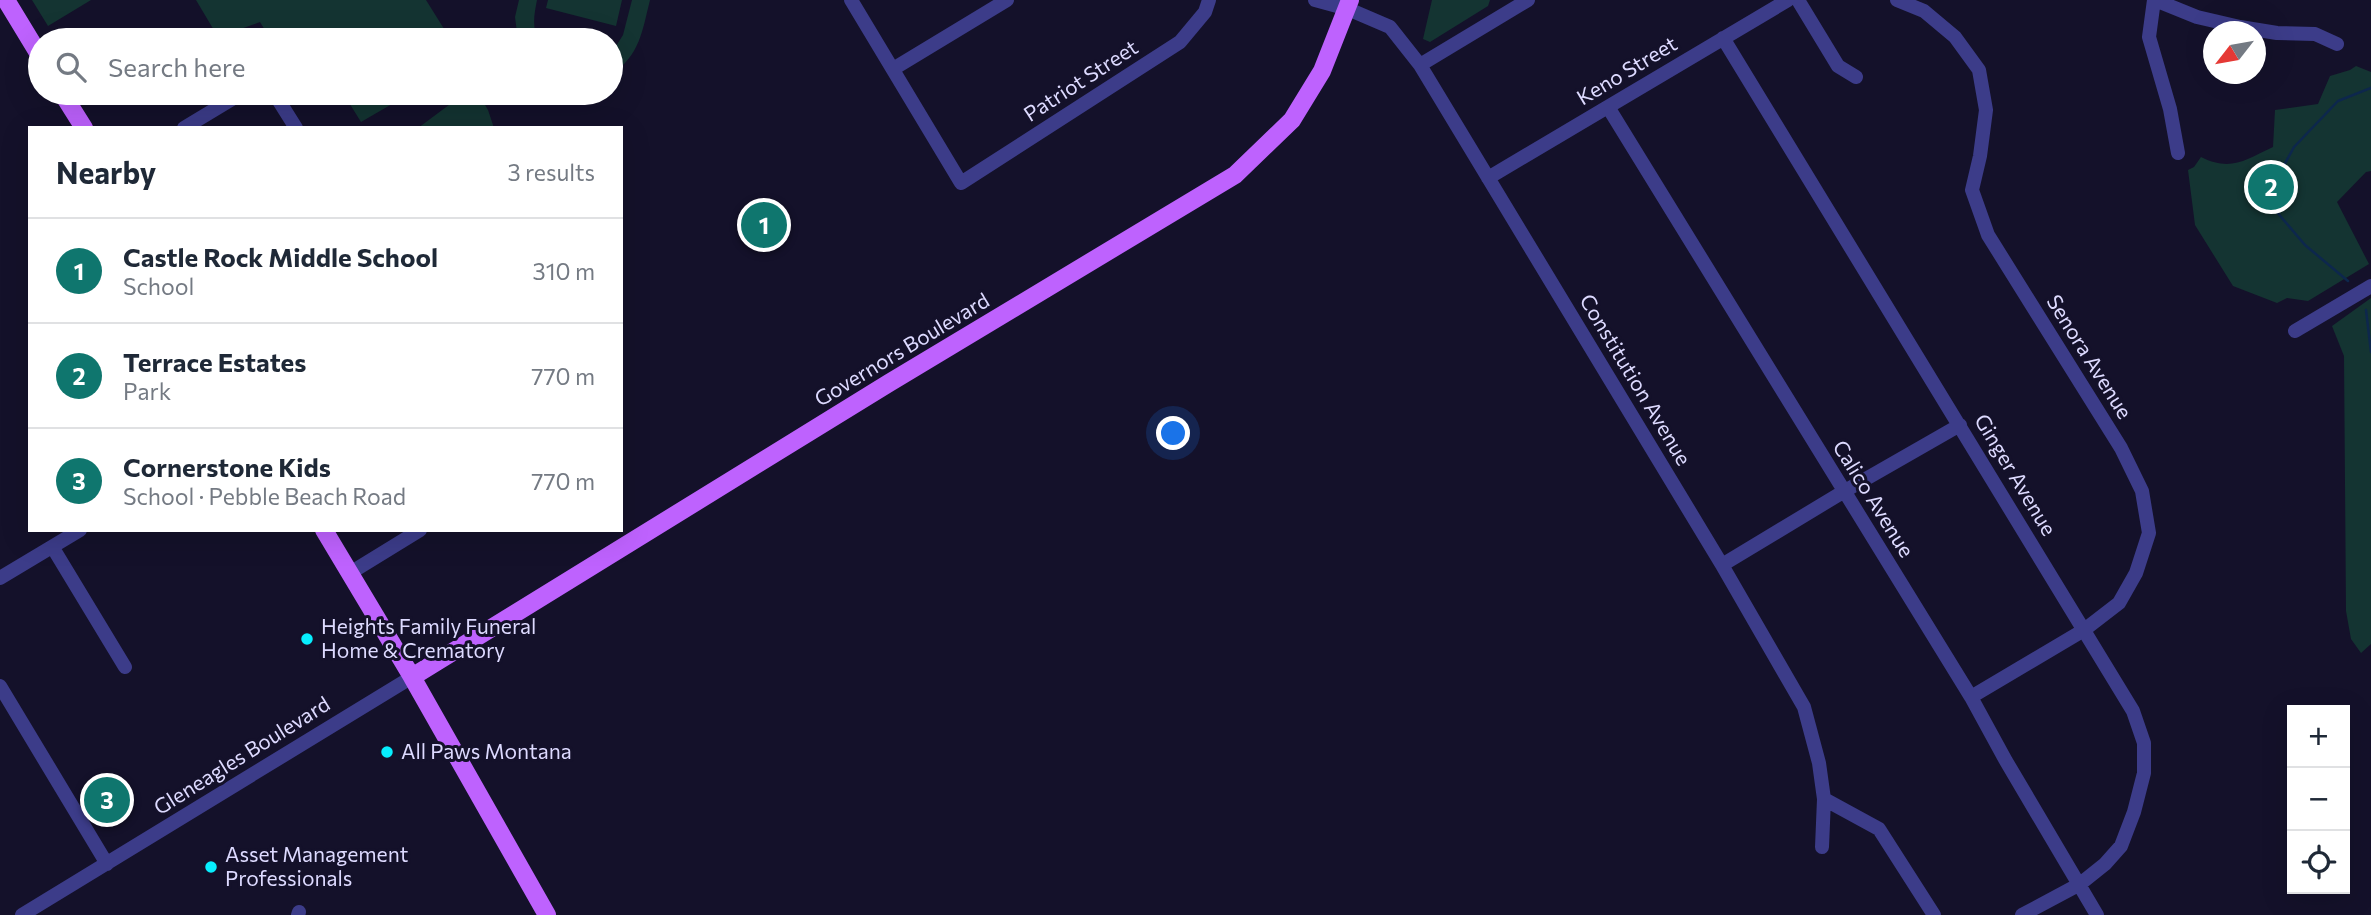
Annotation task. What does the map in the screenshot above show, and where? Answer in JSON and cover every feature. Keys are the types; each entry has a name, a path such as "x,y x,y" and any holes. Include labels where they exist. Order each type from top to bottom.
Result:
{"main road":[{"path":"6,0 28,36"},
{"name":"Governors Boulevard","path":"412,677 889,383 1235,175 1292,120 1322,71 1349,4"},
{"path":"70,105 83,126"},
{"path":"325,532 412,677 547,915"}],"street":[{"path":"851,0 893,69 1007,0"},
{"name":"Patriot Street","path":"893,69 961,183 1181,41 1205,12 1209,0"},
{"name":"Constitution Avenue","path":"1315,0 1349,4 1390,27 1420,65 1722,565 1804,707 1819,763 1824,799 1822,847"},
{"path":"1420,65 1528,0"},
{"name":"Keno Street","path":"1488,178 1788,0"},
{"path":"1798,0 1838,66 1856,77"},
{"name":"Senora Avenue","path":"1897,0 1924,10 1955,37 1979,70 1986,110 1972,190 1987,235 2121,448 2142,491 2149,533 2136,573 2119,603 2084,629 1971,697"},
{"path":"2178,153 2170,109 2149,37 2154,0 2197,17 2277,33 2315,34 2337,44"},
{"name":"Ginger Avenue","path":"1723,38 2133,711 2144,743 2144,773 2134,812 2121,846 2105,864 2080,884 2022,915"},
{"path":"187,126 223,105"},
{"path":"282,105 295,126"},
{"name":"Calico Avenue","path":"1608,107 1971,697 2097,915"},
{"path":"2295,331 2371,286"},
{"path":"1722,565 1960,425"},
{"path":"0,578 77,532"},
{"path":"350,573 417,532"},
{"path":"53,548 125,667"},
{"name":"Gleneagles Boulevard","path":"22,915 412,677"},
{"path":"0,686 107,864"},
{"path":"1824,799 1880,829 1934,915"}],"green space":[{"path":"32,0 91,0 48,26"},
{"path":"196,0 426,0 444,28 264,28 260,22 243,28 213,28"},
{"path":"519,0 537,0 535,28 516,28 515,17"},
{"path":"548,0 622,0 616,26 546,8"},
{"path":"632,0 650,0 642,33 634,51 623,65 623,35"},
{"path":"1432,0 1490,0 1488,6 1430,42 1423,39"},
{"path":"2356,66 2371,72 2371,171 2366,172 2337,202 2369,264 2308,301 2287,298 2277,303 2233,286 2195,225 2188,170 2194,167 2201,157 2221,164 2230,164 2246,160 2273,147 2275,110 2318,104 2330,76"},
{"path":"350,105 390,105 361,122"},
{"path":"449,105 485,105 493,126 421,126"},
{"path":"2371,298 2371,644 2361,653 2351,639 2346,611 2344,356 2332,326"}],"waterway":[{"path":"2348,281 2305,245 2276,211 2271,189 2294,147 2338,101 2371,88"},
{"path":"2366,310 2371,352"}],"place":[{"name":"Terrace Estates","path":"2271,187"},
{"name":"Castle Rock Middle School","path":"764,225"},
{"name":"Heights Family Funeral Home & Crematory","path":"307,639"},
{"name":"All Paws Montana","path":"387,752"},
{"name":"Cornerstone Kids","path":"107,800"},
{"name":"Asset Management Professionals","path":"211,867"}]}
